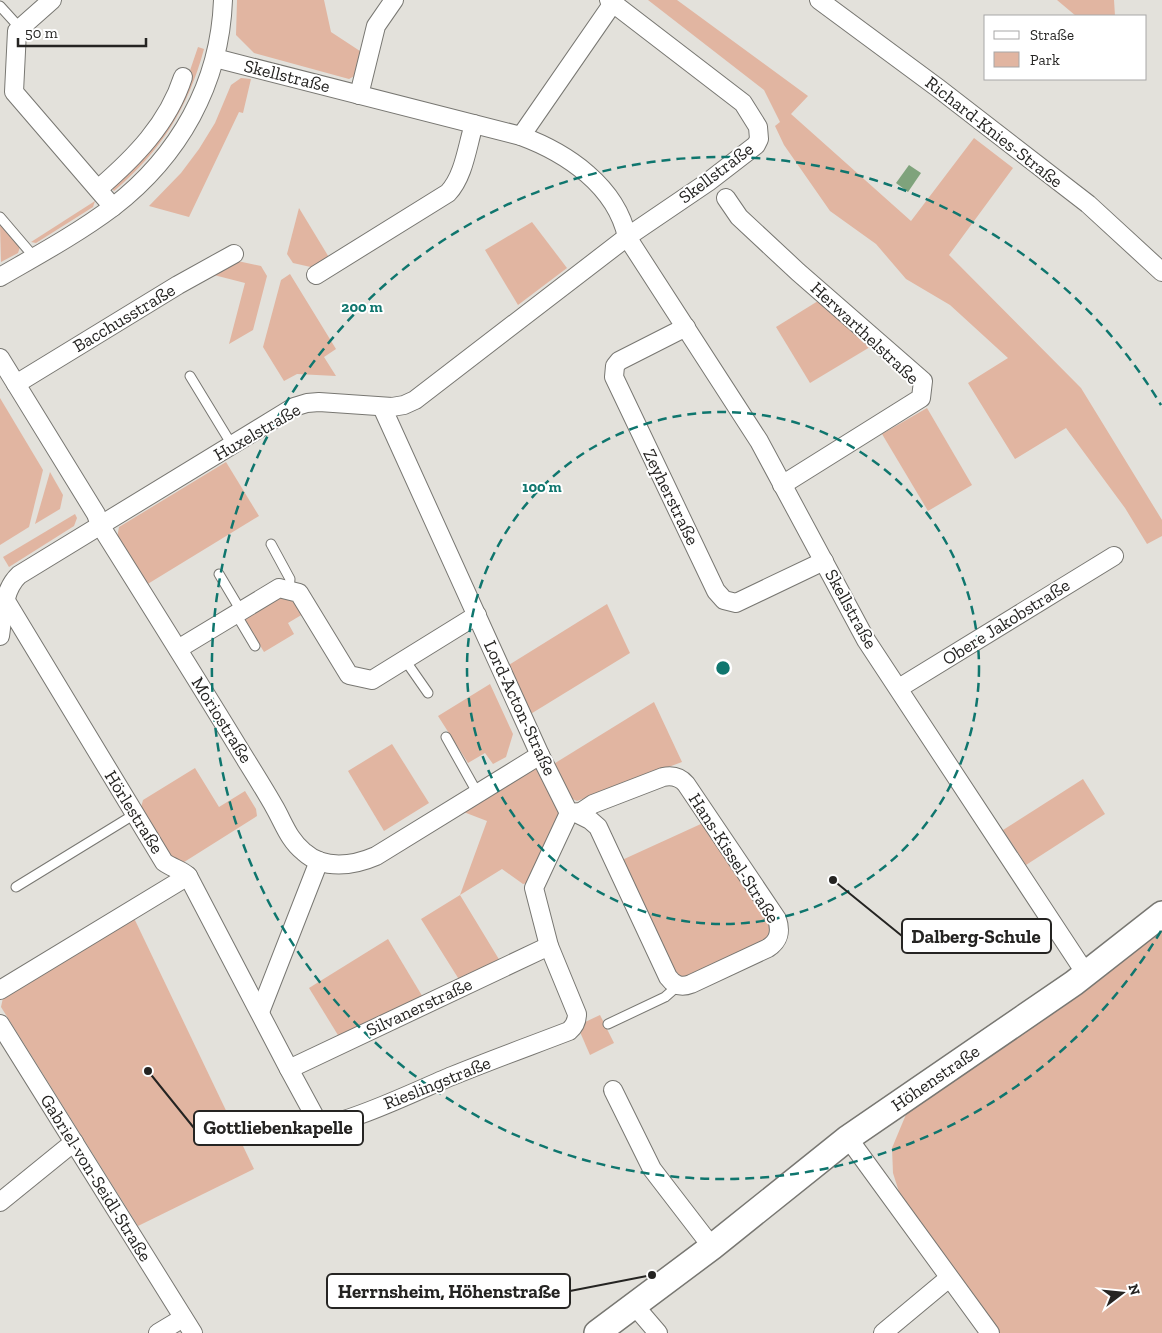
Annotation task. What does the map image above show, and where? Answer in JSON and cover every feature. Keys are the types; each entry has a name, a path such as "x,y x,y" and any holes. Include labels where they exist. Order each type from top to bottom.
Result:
{"main road":[{"name":"Höhenstraße","path":"597,1333 712,1247 848,1138 1086,974 1162,914"}],"street":[{"path":"52,0 17,31 14,92 113,207"},
{"path":"0,277 81,230 113,207 151,172 179,136 201,98 209,79 220,35 223,0"},
{"path":"359,95 376,26 394,0"},
{"name":"Richard-Knies-Straße","path":"818,0 938,88 1088,204 1162,272"},
{"name":"Skellstraße","path":"521,136 611,1 743,103 758,127 759,140 756,145 708,182 627,237"},
{"name":"Skellstraße","path":"215,58 521,136 556,151 582,170 604,192 622,220 627,237 759,441 866,640 1086,974"},
{"path":"98,189 122,168 149,139 171,105 183,77"},
{"path":"316,275 448,193 455,185 474,124"},
{"name":"Herwarthelstraße","path":"726,198 740,217 790,265 923,381 921,398 782,485"},
{"name":"Huxelstraße","path":"0,636 10,585 19,575 294,408 307,403 319,402 382,407 404,405 415,400 627,237"},
{"name":"Bacchusstraße","path":"16,384 178,285 234,254"},
{"name":"Zeyherstraße","path":"686,327 625,357 615,366 613,372 616,384 716,591 724,600 736,603 824,562"},
{"name":"Moriostraße","path":"0,358 96,514 100,525 264,789 288,835 304,852 319,861 345,864 365,861 540,755"},
{"name":"Lord-Acton-Straße","path":"382,407 540,755 573,813"},
{"name":"Obere Jakobstraße","path":"899,688 1114,556"},
{"path":"178,649 279,588 299,593 349,675 372,680 477,615"},
{"name":"Hörlestraße","path":"6,601 164,862 188,876"},
{"name":"Hans-Kissel-Straße","path":"573,813 663,776 677,777 686,784 776,919 779,925 778,936 776,941 768,948 686,986 676,984"},
{"path":"549,946 534,888 573,813 594,822 598,827 668,977 676,984"},
{"path":"260,1012 319,861"},
{"path":"0,990 188,876"},
{"name":"Rieslingstraße","path":"188,876 317,1120 325,1125 361,1114 452,1076 569,1031 576,1023 576,1014 549,946"},
{"name":"Silvanerstraße","path":"289,1069 549,946"},
{"name":"Gabriel-von-Seidl-Straße","path":"0,1024 193,1333"},
{"path":"613,1090 652,1169 712,1247"},
{"path":"848,1138 990,1333"},
{"path":"0,1202 74,1142"},
{"path":"884,1333 949,1278"},
{"path":"634,1304 658,1333"},
{"path":"158,1333 183,1318"}],"lane":[{"path":"0,6 20,28"},
{"path":"0,217 35,258"},
{"path":"190,376 232,445"},
{"path":"271,544 290,578 289,591"},
{"path":"219,574 255,646"},
{"path":"405,660 428,693"},
{"path":"446,738 478,794"},
{"path":"16,887 135,814"},
{"path":"608,1024 665,997 673,990 676,984"}],"green space":[{"path":"237,0 324,0 331,32 363,53 358,74 349,79 254,53 236,35"},
{"path":"648,0 677,0 808,96 791,114 911,221 974,138 1013,168 949,255 1081,388 1162,520 1162,536 1147,544 1125,508 1066,428 1015,459 968,383 1008,358 950,305 906,279 876,244 830,211 784,145 775,126 780,122 764,90"},
{"path":"1057,0 1114,0 1115,15 1075,15"},
{"path":"198,47 204,49 197,70 190,90 171,127 146,160 114,191 109,185 184,88"},
{"path":"241,78 251,79 243,113 239,112 189,217 149,206 181,173 199,149 215,123 231,85"},
{"path":"95,201 93,207 36,243 31,242"},
{"path":"299,208 330,259 315,268 293,263 287,254"},
{"path":"532,222 567,268 518,305 485,250"},
{"path":"0,225 20,247 18,253 1,262"},
{"path":"233,260 261,266 267,276 253,330 229,344 245,283 210,274"},
{"path":"290,274 336,349 324,357 336,376 297,374 284,381 263,347 281,280"},
{"path":"818,301 870,347 810,383 776,327"},
{"path":"0,398 43,470 29,527 0,545"},
{"path":"927,408 972,485 928,511 882,434"},
{"path":"226,462 259,516 146,585 117,538 119,527"},
{"path":"50,472 63,495 60,509 35,524"},
{"path":"75,514 77,518 74,526 9,567 3,557"},
{"path":"277,597 295,602 303,614 288,623 294,634 264,652 243,618"},
{"path":"607,604 630,653 529,715 507,666"},
{"path":"490,684 513,734 506,757 493,764 485,753 468,763 438,716"},
{"path":"654,702 682,762 577,801 566,796 552,765"},
{"path":"392,744 429,803 384,831 348,771"},
{"path":"195,768 219,807 245,791 256,809 257,816 181,864 171,861 140,811 143,800"},
{"path":"533,769 537,769 559,812 559,817 528,883 523,884 502,869 460,895 487,821 461,811"},
{"path":"1083,779 1105,814 1026,865 1003,830"},
{"path":"703,823 769,922 770,934 766,940 687,977 681,977 675,973 622,860"},
{"path":"460,895 500,961 460,981 421,919"},
{"path":"133,916 254,1169 138,1226 1,1007 4,993"},
{"path":"1162,925 1162,1333 1000,1333 899,1192 893,1173 892,1148 907,1112"},
{"path":"388,939 424,999 341,1040 309,988"},
{"path":"600,1015 614,1043 590,1055 580,1032 583,1023"}],"shaded area":[{"path":"909,165 921,173 908,192 896,183"}],"place":[{"name":"Dalberg-Schule","path":"833,880"},
{"name":"Gottliebenkapelle","path":"148,1071"},
{"name":"Herrnsheim, Höhenstraße","path":"652,1275"}]}
